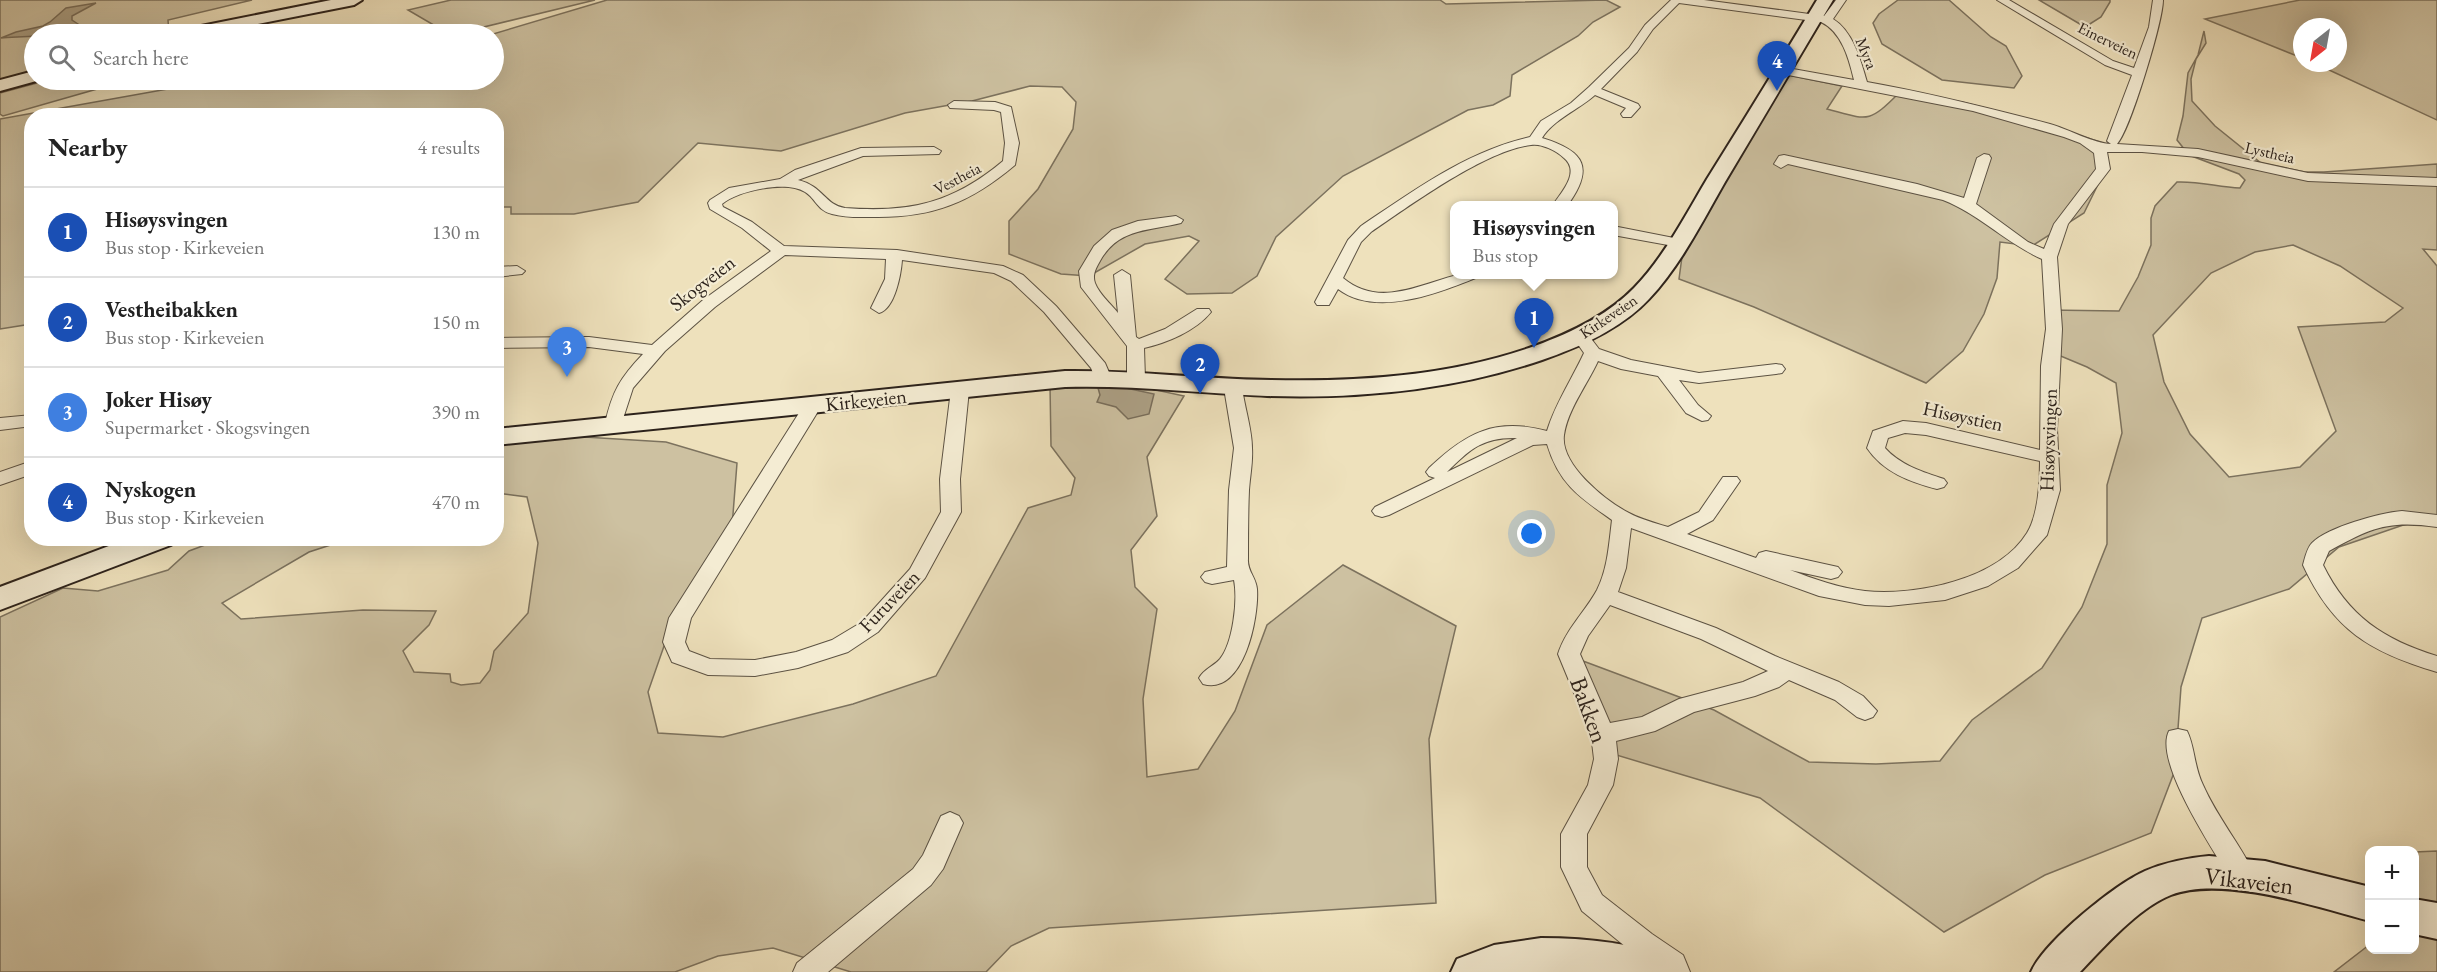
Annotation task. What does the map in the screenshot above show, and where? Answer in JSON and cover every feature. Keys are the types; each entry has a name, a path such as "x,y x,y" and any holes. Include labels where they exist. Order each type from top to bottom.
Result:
{"main road":[{"path":"235,24 354,0"},
{"name":"Kirkeveien","path":"504,436 1030,382 1102,378 1315,390 1412,383 1481,370 1587,345 1607,321 1635,300 1660,272 1782,71 1820,13"},
{"path":"0,87 24,79"},
{"path":"0,599 139,546"},
{"name":"Vikaveien","path":"2052,972 2110,918 2158,882 2193,874 2242,875 2285,882 2365,903"},
{"path":"2419,917 2437,921"},
{"path":"1472,972 1512,961 1578,957 1635,965 1661,972"}],"street":[{"path":"1534,140 1545,124 1575,106 1593,90 1633,50 1649,27 1677,0 1820,13 1841,0"},
{"name":"Einerveien","path":"2002,0 2109,63 2138,73"},
{"path":"2114,141 2125,119 2158,17 2158,0"},
{"name":"Myra","path":"1820,13 1842,34 1858,69 1861,83"},
{"path":"1782,71 1861,83 1997,112 2055,130 2097,148"},
{"path":"1593,90 1634,107 1627,114"},
{"name":"Vestheia","path":"783,182 807,187 827,208 846,212 890,214 921,212 945,205 976,188 1010,162 1012,143 1007,110 995,106 954,105"},
{"path":"1323,302 1355,240 1366,228 1475,162 1507,146 1534,140 1562,150 1574,161 1579,170 1576,183 1563,201"},
{"name":"Lystheia","path":"2097,148 2134,148 2198,153 2308,177 2437,182"},
{"name":"Hisøysvingen","path":"1554,438 1563,466 1585,492 1622,518 1794,580 1837,592 1889,599 1945,593 1980,581 2011,563 2037,535 2050,490 2048,429 2054,329 2049,256 2061,224 2103,169 2104,160 2097,148"},
{"name":"Vestheia","path":"781,251 747,225 717,209 715,203 718,198 734,191 783,182 800,173 861,152 934,151"},
{"path":"1969,205 1984,158"},
{"path":"1781,164 1784,159 1884,180 1969,205 2023,245 2049,256"},
{"path":"1131,341 1089,287 1086,273 1097,252 1110,236 1132,227 1176,220"},
{"path":"1618,231 1679,243"},
{"path":"781,251 809,250 897,255 998,269 1017,278 1050,309 1099,367 1102,378"},
{"name":"Skogveien","path":"614,424 620,396 634,374 655,350 685,322 781,251"},
{"path":"879,308 893,279 894,259 897,255"},
{"path":"504,272 517,271"},
{"path":"1122,275 1136,379"},
{"path":"1336,280 1349,291 1368,297 1422,291 1462,279"},
{"path":"1131,341 1161,336 1193,321 1203,312"},
{"path":"504,343 589,342 655,350"},
{"path":"1554,438 1561,413 1578,385 1587,345 1627,365 1699,378 1776,369"},
{"path":"1665,373 1692,409 1702,416"},
{"path":"1211,678 1229,664 1236,651 1245,607 1246,588 1244,579 1237,569 1239,490 1243,448 1234,394 1235,387"},
{"name":"Furuveien","path":"809,405 808,412 680,618 674,642 680,656 708,667 755,668 798,660 840,646 870,627 918,573 934,548 951,512 950,479 960,390"},
{"path":"0,424 24,421"},
{"name":"Hisøystien","path":"1937,483 1880,456 1876,448 1880,435 1903,427 1926,429 2050,458"},
{"path":"1436,472 1464,444 1479,436 1507,432 1554,438"},
{"path":"1382,511 1529,440 1554,438"},
{"path":"0,479 24,470"},
{"path":"1668,535 1706,516 1730,481"},
{"path":"2437,521 2394,516 2364,524 2320,548 2313,565 2322,587 2337,609 2367,634 2389,648 2437,664"},
{"name":"Bakken","path":"1622,518 1614,578 1605,596 1572,643 1569,654 1603,734 1606,759 1600,785 1574,834 1574,867 1592,903 1642,943 1673,964 1676,972"},
{"path":"1710,549 1734,551 1831,572"},
{"path":"1212,577 1231,574 1237,569"},
{"path":"1605,596 1699,630 1830,688 1858,704 1865,711"},
{"path":"1603,734 1647,725 1687,705 1747,690 1771,681 1787,669"},
{"path":"2178,738 2183,770 2196,798 2242,875"},
{"path":"807,972 922,877 933,861 950,823"}],"shaded area":[{"path":"0,0 252,0 168,20 168,24 24,24 24,76 0,83"},
{"path":"451,0 595,0 496,24 432,24 408,10"},
{"path":"607,0 1440,0 1446,4 1606,0 1620,7 1593,22 1578,36 1512,75 1510,96 1493,105 1468,110 1343,176 1276,237 1257,276 1232,293 1187,294 1165,279 1199,241 1189,236 1145,244 1089,276 1061,274 1009,254 1009,221 1038,189 1073,129 1076,102 1062,87 1030,86 972,101 905,113 781,151 698,143 638,202 574,214 511,214 511,207 504,207 504,108 61,108 162,90 504,90 504,31"},
{"path":"1898,0 1949,0 1991,37 2006,46 2022,76 2014,88 1942,80 1882,44 1873,23 1879,14"},
{"path":"2039,0 2110,0 2110,2 2101,17 2085,27"},
{"path":"2300,0 2437,0 2437,120 2333,72 2347,72 2347,18 2293,18 2293,54 2205,19"},
{"path":"96,3 72,16 72,20 78,24 46,24 66,8"},
{"path":"24,30 24,37 1,38"},
{"path":"2204,31 2206,43 2196,59 2191,79 2192,101 2215,126 2261,163 2305,172 2437,164 2437,250 2423,249 2437,266 2437,522 2415,521 2339,547 2289,589 2202,618 2181,687 2175,770 2151,833 2045,875 1944,932 1760,798 1603,751 1583,661 1714,710 1809,762 1876,764 1940,761 1972,720 2042,668 2082,607 2107,544 2107,485 2122,433 2116,383 2087,367 2051,352 2048,310 2119,311 2138,277 2151,245 2151,218 2155,206 2177,182 2240,188 2245,180 2239,174 2189,155 2177,140 2183,116 2188,73 2198,55","holes":["2293,245 2340,266 2403,308 2385,322 2298,327 2336,431 2300,467 2229,477 2190,434 2164,382 2153,335 2211,273 2255,252"]},
{"path":"1783,74 1842,86 1827,109 1851,116 1873,115 1899,93 1962,102 2032,120 2103,143 2106,168 2084,213 2032,246 2000,242 1997,278 1984,314 1963,351 1926,383 1754,307 1679,279 1684,242"},
{"path":"24,86 24,90 94,90 24,108 24,110 3,116 0,114 0,93"},
{"path":"24,115 24,325 0,329 0,119"},
{"path":"1050,385 1133,385 1184,396 1147,457 1157,516 1131,550 1135,587 1157,609 1143,699 1147,777 1198,769 1235,711 1267,625 1343,565 1456,626 1429,739 1436,903 1049,928 1011,946 986,972 851,972 773,948 718,956 675,972 0,972 0,617 63,588 98,591 168,570 189,551 202,546 327,546 309,552 222,603 241,619 363,610 436,611 429,625 403,651 414,672 450,674 451,682 461,685 480,683 490,670 494,651 528,613 538,543 527,497 504,494 504,444 568,436 666,442 737,463 732,527 679,603 648,692 658,733 723,737 853,704 936,676 1028,508 1071,495 1075,478 1051,446"},
{"path":"1098,388 1126,388 1154,394 1149,414 1128,419 1116,407 1097,402 1100,395"},
{"path":"2437,851 2437,972 2334,972 2365,948 2365,954 2419,954 2419,852"}],"place":[{"name":"Nyskogen","path":"1777,91"},
{"name":"Hisøysvingen","path":"1534,348"},
{"name":"Joker Hisøy","path":"567,377"},
{"name":"Vestheibakken","path":"1200,394"}]}
